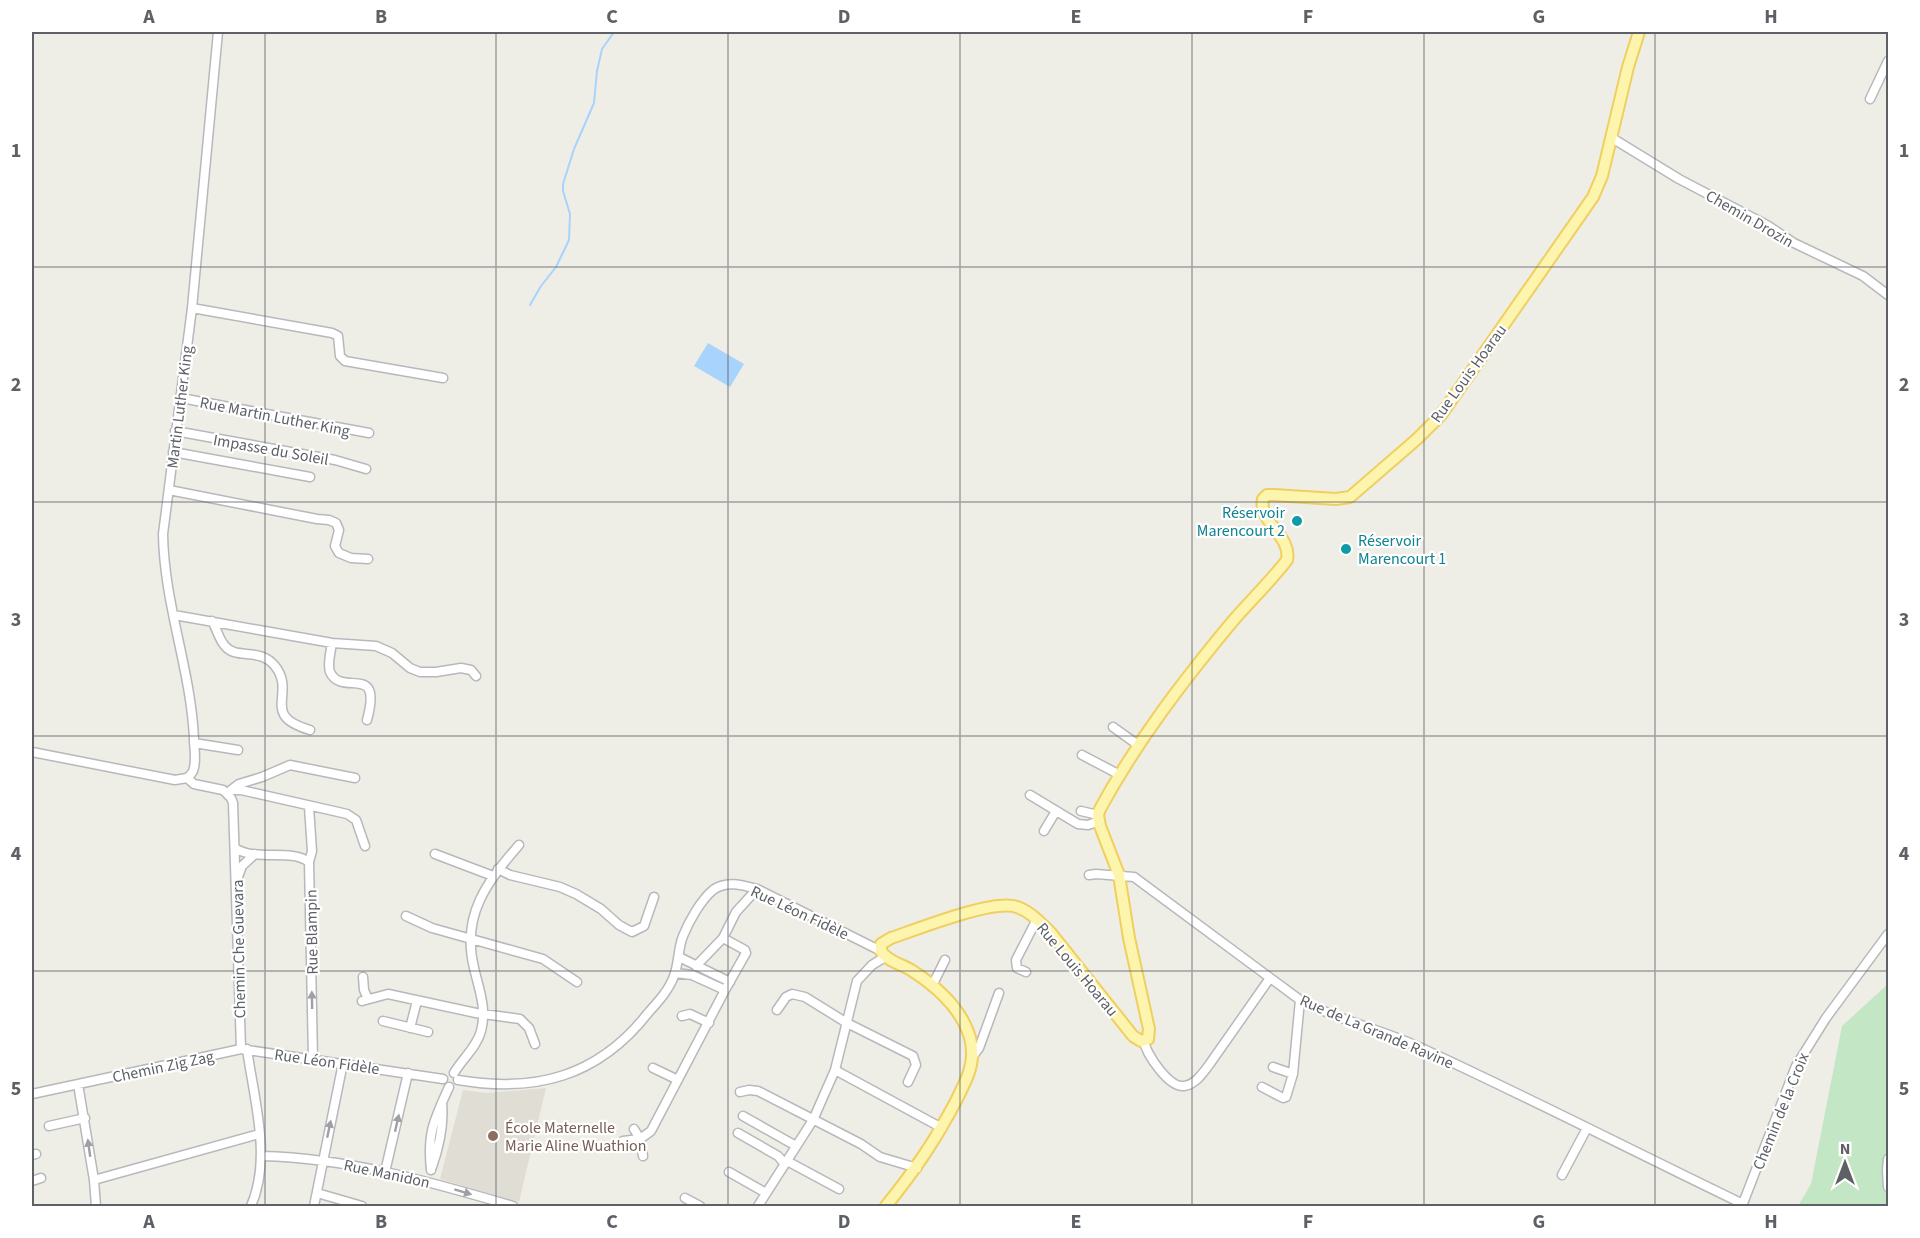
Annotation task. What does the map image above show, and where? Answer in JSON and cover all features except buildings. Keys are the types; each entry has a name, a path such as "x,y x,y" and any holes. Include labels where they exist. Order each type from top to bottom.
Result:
{"main road":[{"name":"Rue Louis Hoarau","path":"883,954 883,942 891,938 995,905 1018,908 1036,919 1051,933 1133,1036 1144,1041 1149,1035 1119,875 1099,818 1100,809 1138,745 1195,667 1287,560 1286,545 1263,510 1263,499 1267,495 1336,499 1350,497 1429,428 1441,415 1593,197 1602,176 1639,32"},
{"path":"883,954 910,969 954,1007 971,1043 972,1057 967,1079 942,1128 916,1168 886,1206"}],"street":[{"name":"Martin Luther King","path":"187,778 193,771 194,743 190,693 163,548 164,521 192,308 218,32"},
{"path":"1870,99 1887,67"},
{"name":"Chemin Drozin","path":"1612,138 1679,179 1767,225 1794,243 1863,276 1888,295"},
{"path":"192,308 332,333 338,336 340,356 345,361 442,378"},
{"name":"Rue Martin Luther King","path":"181,398 369,433"},
{"name":"Impasse du Soleil","path":"176,431 335,460 366,469"},
{"path":"173,452 310,477"},
{"path":"169,490 329,520 336,523 339,530 335,546 339,553 351,558 368,559"},
{"path":"174,615 332,643 376,646 420,672 461,668 471,670 476,676"},
{"path":"212,621 226,648 235,652 258,654 275,666 282,682 283,715 297,726 310,730"},
{"path":"332,643 329,666 332,674 340,680 367,686 370,690 367,720"},
{"path":"1113,727 1138,745"},
{"path":"194,743 238,750"},
{"path":"32,752 175,780 187,778 195,784 229,792 241,790 347,814 354,817 365,846"},
{"path":"1082,755 1120,775"},
{"path":"229,792 239,784 290,765 355,778"},
{"name":"Chemin Che Guevara","path":"229,792 236,848 244,1049 262,1156 259,1185 251,1206"},
{"path":"1030,795 1083,825 1099,818"},
{"name":"Rue Blampin","path":"309,807 312,851 309,862 313,1059"},
{"path":"1046,818 1054,809"},
{"path":"1044,831 1054,809"},
{"path":"1081,811 1099,818"},
{"path":"429,1181 440,1135 442,1102 449,1087 455,1085 456,1077 479,1037 484,1013 472,960 473,915 495,872 519,845"},
{"path":"236,848 246,853 298,857 309,862"},
{"path":"236,882 243,867 255,854"},
{"path":"435,854 495,872 560,887 601,909 619,925 632,932 644,926 654,897"},
{"path":"1089,875 1119,875"},
{"name":"Rue de La Grande Ravine","path":"1119,875 1134,878 1300,1000 1317,1009 1389,1033 1743,1205"},
{"name":"Rue Léon Fidèle","path":"456,1077 501,1085 525,1085 548,1081 577,1071 600,1059 638,1026 668,987 675,973 683,936 699,907 713,891 723,885 757,889 883,954"},
{"path":"696,966 723,938 736,912 757,889"},
{"path":"406,916 432,928 543,959 577,982"},
{"path":"1026,972 1017,968 1016,964 1036,919"},
{"name":"Chemin de la Croix","path":"1743,1205 1796,1066 1826,1018 1888,934"},
{"path":"623,1142 640,1139 655,1126 746,953 745,950 723,938"},
{"path":"758,1206 813,1120 835,1070 857,981 883,954"},
{"path":"679,957 728,986"},
{"path":"930,984 935,980 945,960"},
{"path":"675,973 692,975 728,986"},
{"path":"363,977 365,1000 387,994 524,1022 533,1035 535,1044"},
{"path":"1144,1041 1147,1053 1173,1083 1184,1086 1190,1084 1200,1077 1270,978"},
{"path":"972,1057 979,1048 999,993"},
{"path":"777,1011 786,997 792,994 799,995 915,1058 916,1065 908,1082"},
{"path":"1262,1087 1284,1098 1293,1074 1300,1000"},
{"path":"410,1028 417,1001"},
{"path":"682,1016 690,1014 709,1023"},
{"path":"383,1021 428,1032"},
{"name":"Rue Léon Fidèle","path":"244,1049 443,1078"},
{"name":"Chemin Zig Zag","path":"32,1094 244,1049"},
{"path":"314,1206 343,1063"},
{"path":"1273,1066 1293,1074"},
{"path":"653,1068 678,1080"},
{"path":"835,1070 942,1128"},
{"path":"385,1172 408,1073"},
{"path":"449,1087 444,1084 443,1078 446,1074 456,1077"},
{"path":"78,1084 85,1118 96,1206"},
{"path":"740,1092 758,1091 861,1144 880,1157 916,1168"},
{"path":"742,1116 796,1146"},
{"path":"49,1126 85,1118"},
{"path":"1562,1175 1587,1128"},
{"path":"634,1130 640,1139 643,1156"},
{"path":"738,1133 786,1162 838,1189"},
{"path":"94,1180 259,1134"},
{"name":"Rue Manidon","path":"262,1156 322,1160 385,1172 429,1181 509,1206"},
{"path":"1888,1159 1888,1186"},
{"path":"729,1172 766,1194"},
{"path":"32,1181 41,1178"},
{"path":"317,1193 363,1206"},
{"path":"685,1198 700,1206"}],"shaded area":[{"name":"École Maternelle Marie Aline Wuathion","path":"546,1088 519,1202 440,1179 463,1090 486,1093"}],"green space":[{"path":"1888,984 1888,1206 1798,1206 1811,1184 1842,1026"}],"water":[{"path":"708,343 744,364 730,387 694,366"}],"waterway":[{"path":"530,305 556,267 569,240 570,214 563,184 574,149 594,103 602,49 614,32"}],"place":[{"name":"Réservoir Marencourt 2","path":"1297,521"},
{"name":"Réservoir Marencourt 1","path":"1346,549"},
{"name":"École Maternelle Marie Aline Wuathion","path":"493,1136"}]}
